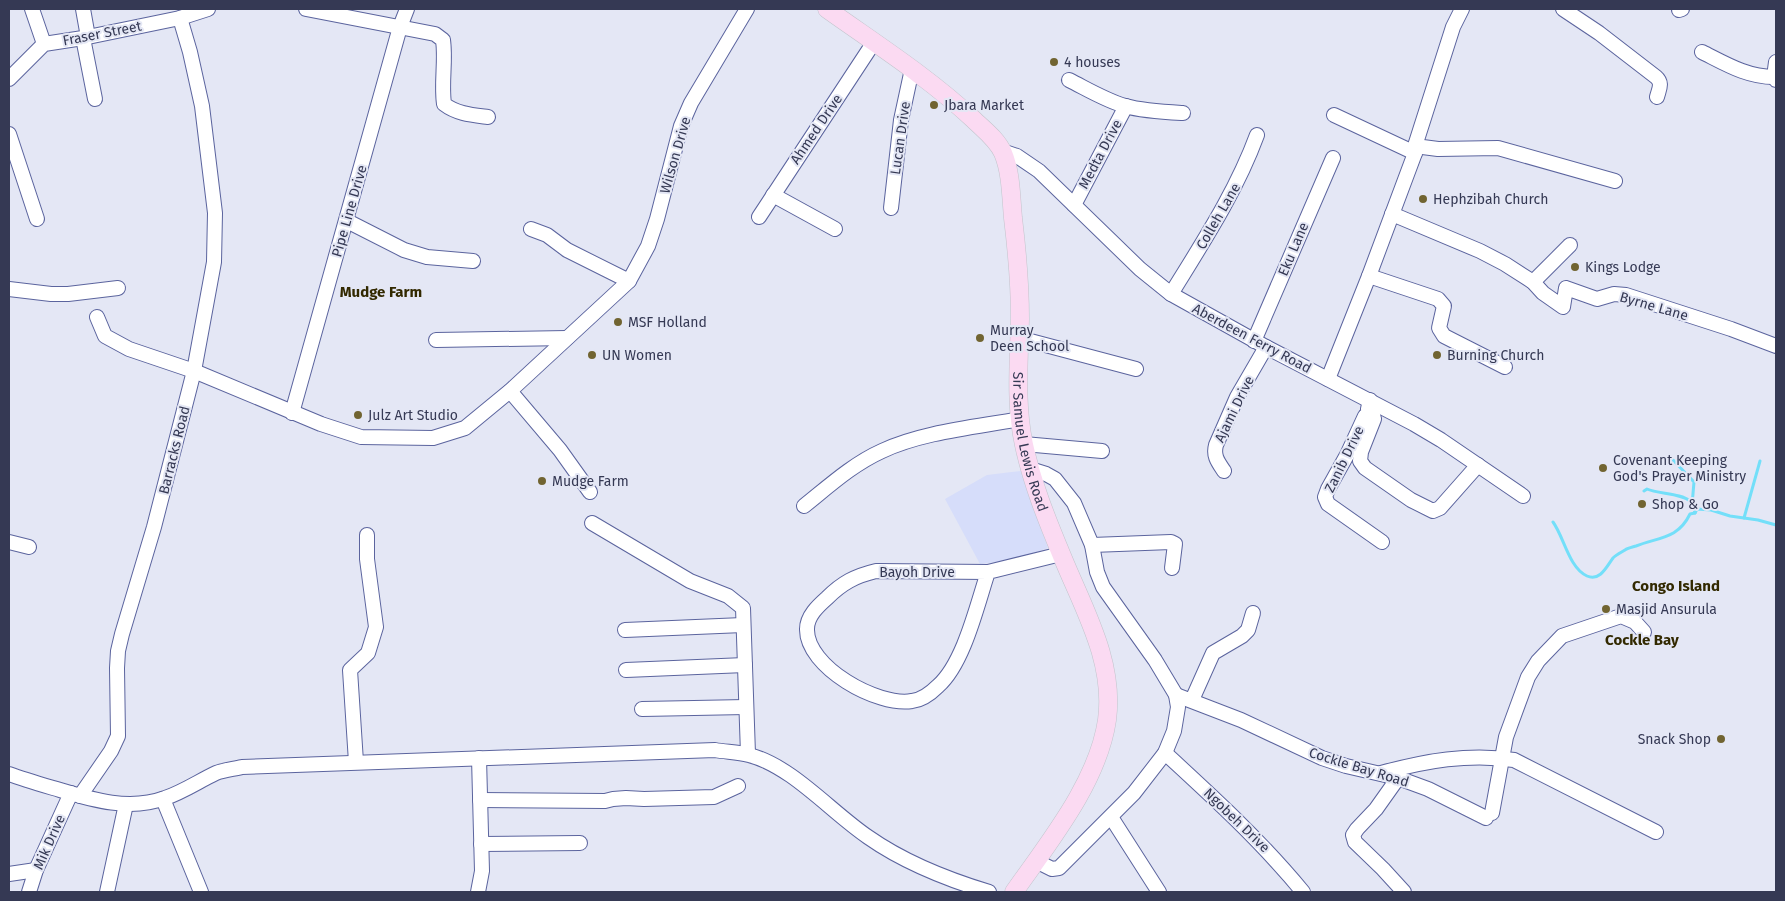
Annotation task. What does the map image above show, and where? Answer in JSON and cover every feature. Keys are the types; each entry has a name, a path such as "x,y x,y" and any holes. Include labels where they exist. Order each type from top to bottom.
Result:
{"main road":[{"name":"Sir Samuel Lewis Road","path":"827,9 912,69 960,107 994,139 1002,152 1011,192 1018,261 1020,419 1024,444 1030,469 1061,554 1094,631 1104,660 1108,690 1107,719 1101,744 1090,774 1075,802 1014,892"}],"street":[{"path":"32,9 44,44"},
{"path":"83,9 85,38 95,99"},
{"name":"Fraser Street","path":"9,79 44,44 85,38 180,18 208,9"},
{"path":"306,9 435,34 443,40 445,66 442,90 444,104 462,113 488,117"},
{"name":"Pipe Line Drive","path":"292,413 400,27 407,9"},
{"name":"Wilson Drive","path":"629,281 648,246 658,220 681,126 691,103 747,9"},
{"path":"1328,379 1392,214 1415,150 1454,26 1462,9"},
{"path":"1564,9 1599,33 1660,80 1661,85 1657,97"},
{"name":"Barracks Road","path":"76,795 111,751 118,736 118,651 154,528 194,371 214,262 216,213 202,106 180,18"},
{"name":"Ahmed Drive","path":"758,216 874,42"},
{"path":"1702,52 1742,72 1760,77 1775,78 1776,62"},
{"name":"Lucan Drive","path":"891,208 900,120 912,69"},
{"name":"Medta Drive","path":"1069,80 1098,95 1126,106 1074,205"},
{"path":"1126,106 1161,112 1182,113"},
{"path":"1334,115 1415,150 1498,148 1615,181"},
{"path":"9,134 37,219"},
{"name":"Colleh Lane","path":"1171,294 1234,190 1257,135"},
{"name":"Aberdeen Ferry Road","path":"1002,152 1017,156 1029,163 1140,269 1171,294 1260,344 1328,379 1369,405 1441,440 1523,496"},
{"name":"Eku Lane","path":"1260,344 1333,158"},
{"path":"773,195 835,229"},
{"name":"Byrne Lane","path":"1392,214 1480,250 1533,282 1543,293 1563,307 1566,288 1597,299 1614,294 1626,295 1731,329 1776,346"},
{"path":"347,220 404,250 426,257 473,261"},
{"path":"97,317 105,336 129,349 194,371 321,424 361,437 433,438 465,428 510,391 629,281 567,250 547,236 531,229"},
{"path":"1533,282 1570,246"},
{"path":"1369,276 1438,298 1444,306 1438,328 1444,336 1505,367"},
{"path":"9,289 68,294 118,288"},
{"path":"436,340 568,338"},
{"path":"1019,338 1136,369"},
{"name":"Ajami Drive","path":"1224,471 1215,458 1214,452 1260,344"},
{"path":"510,391 560,450 590,492"},
{"path":"1369,405 1374,419 1361,452 1360,461 1365,468 1425,508 1433,510 1440,508 1478,465"},
{"name":"Zanib Drive","path":"1369,405 1347,455 1328,488 1325,497 1328,504 1382,542"},
{"path":"804,506 856,466 883,450 943,433 1020,419"},
{"path":"1024,444 1102,451"},
{"path":"1030,469 1055,479 1074,504 1092,545 1096,572 1103,586 1155,660 1176,694 1178,707 1176,720 1165,753 1134,793 1059,868 1052,869 1036,861"},
{"path":"592,523 690,581 728,596 743,608 748,754"},
{"path":"356,762 350,670 368,653 376,627 367,559 367,535"},
{"path":"9,542 29,547"},
{"path":"1092,545 1171,542 1175,544 1172,568"},
{"name":"Bayoh Drive","path":"988,572 961,651 950,672 939,686 925,697 912,701 893,701 874,696 848,683 825,665 814,652 808,640 807,629 810,618 817,607 858,575 876,572 988,572 1061,554"},
{"path":"1192,700 1213,653 1242,636 1248,630 1253,613"},
{"path":"1501,758 1515,709 1528,677 1538,661 1562,636 1621,616 1635,622 1644,632"},
{"path":"625,630 743,625"},
{"path":"626,670 745,665"},
{"name":"Cockle Bay Road","path":"1176,694 1241,720 1322,758 1346,766 1398,778 1489,816 1501,758"},
{"path":"642,709 746,707"},
{"path":"9,774 76,795 126,804 163,799 195,785 218,772 242,767 714,750 748,754 769,762 785,772 867,837 908,861 956,882 989,892"},
{"name":"Ngobeh Drive","path":"1165,753 1243,824 1276,859 1303,892"},
{"path":"478,892 482,871 479,758"},
{"path":"1380,774 1446,758 1501,758 1514,760 1656,832"},
{"path":"1398,778 1376,809 1357,829 1354,836 1355,842 1404,892"},
{"path":"480,800 605,802 626,798 644,800 714,798 738,786"},
{"name":"Mik Drive","path":"29,892 36,870 76,795"},
{"path":"163,799 201,892"},
{"path":"107,892 126,804"},
{"path":"1111,817 1159,892"},
{"path":"481,844 580,843"},
{"path":"9,874 36,870"}],"shaded area":[{"path":"1021,471 1048,548 1014,560 980,564 945,499 987,475"}],"waterway":[{"path":"1673,460 1694,482 1692,505"},
{"path":"1744,518 1760,461"},
{"path":"1644,491 1647,489 1686,498 1692,504 1695,513"},
{"path":"1553,522 1571,559 1581,572 1592,577 1599,575 1606,569 1613,558 1626,549 1674,533 1690,514 1695,513 1697,509 1711,510 1730,516 1776,525"}],"place":[{"name":"4 houses","path":"1054,62"},
{"name":"Jbara Market","path":"934,105"},
{"name":"Hephzibah Church","path":"1423,199"},
{"name":"Kings Lodge","path":"1575,267"},
{"name":"MSF Holland","path":"618,322"},
{"name":"Murray Deen School","path":"980,338"},
{"name":"UN Women","path":"592,355"},
{"name":"Burning Church","path":"1437,355"},
{"name":"Julz Art Studio","path":"358,415"},
{"name":"Covenant Keeping God's Prayer Ministry","path":"1603,468"},
{"name":"Mudge Farm","path":"542,481"},
{"name":"Shop & Go","path":"1642,504"},
{"name":"Masjid Ansurula","path":"1606,609"},
{"name":"Snack Shop","path":"1721,739"}],"district":[{"name":"Mudge Farm","path":"381,292"},
{"name":"Congo Island","path":"1676,586"},
{"name":"Cockle Bay","path":"1642,640"}]}
